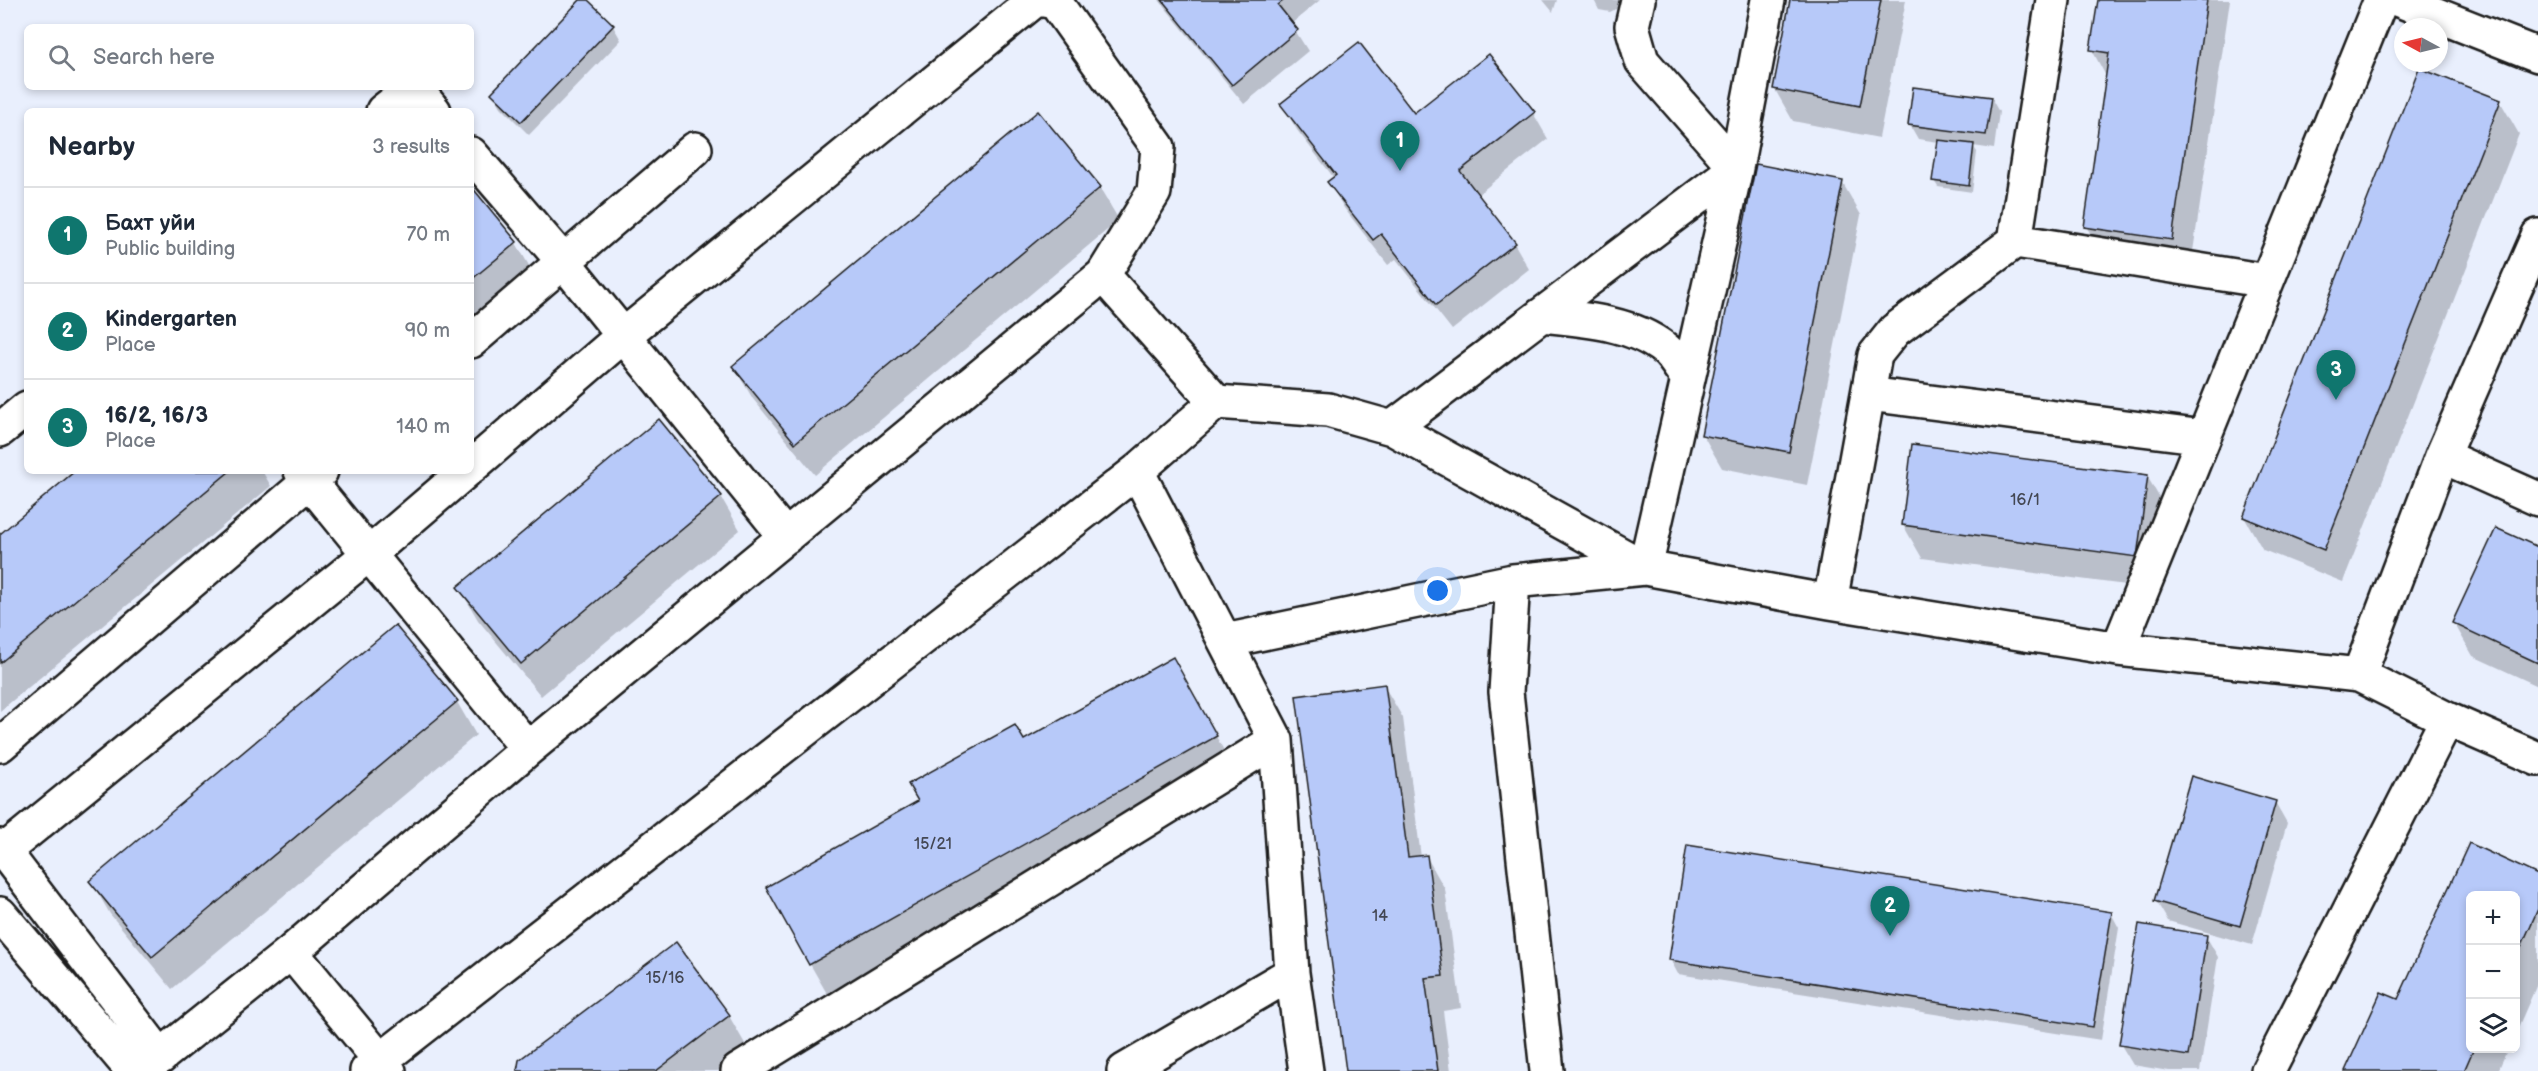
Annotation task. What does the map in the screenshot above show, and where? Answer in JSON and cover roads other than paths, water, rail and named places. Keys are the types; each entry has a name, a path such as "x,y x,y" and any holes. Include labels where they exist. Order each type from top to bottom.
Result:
{"street":[{"path":"474,464 623,336 1035,0"},
{"path":"145,1066 291,952 528,749 1103,275 1154,192 1158,147 1055,2 1044,0"},
{"path":"1638,0 1632,26 1642,61 1736,168"},
{"path":"1645,568 1736,168 1768,0"},
{"path":"1830,602 1875,355 1895,330 2015,241 2053,0"},
{"path":"2118,649 2381,0"},
{"path":"2399,0 2538,55"},
{"path":"387,108 406,93 424,99 432,108"},
{"path":"474,338 695,149"},
{"path":"474,157 563,261 786,537"},
{"path":"1392,428 1736,168"},
{"path":"2360,675 2442,456 2538,236"},
{"path":"2015,241 2268,281"},
{"path":"1103,275 1216,402 1328,410 1392,428 1645,568"},
{"path":"1541,315 1582,319 1626,329 1666,350 1688,379"},
{"path":"1869,394 2204,437"},
{"path":"291,952 379,1067 1137,471 1216,402"},
{"path":"0,430 24,410"},
{"path":"2442,456 2538,499"},
{"path":"1137,471 1276,740 1292,973 1306,1071"},
{"path":"0,745 310,474 369,554 528,749"},
{"path":"145,1066 2,848 369,554 462,474"},
{"path":"1225,641 1513,581 1645,568 1830,602 2118,649 2360,675 2538,759"},
{"path":"1513,581 1506,692 1547,1071"},
{"path":"2268,1071 2447,718"},
{"path":"738,1071 1276,740"},
{"path":"0,914 145,1066"},
{"path":"1124,1071 1292,973"}],"place":[{"name":"Бахт уйи","path":"1400,171"},
{"name":"16/2, 16/3","path":"2336,400"},
{"name":"Kindergarten","path":"1890,936"}]}
